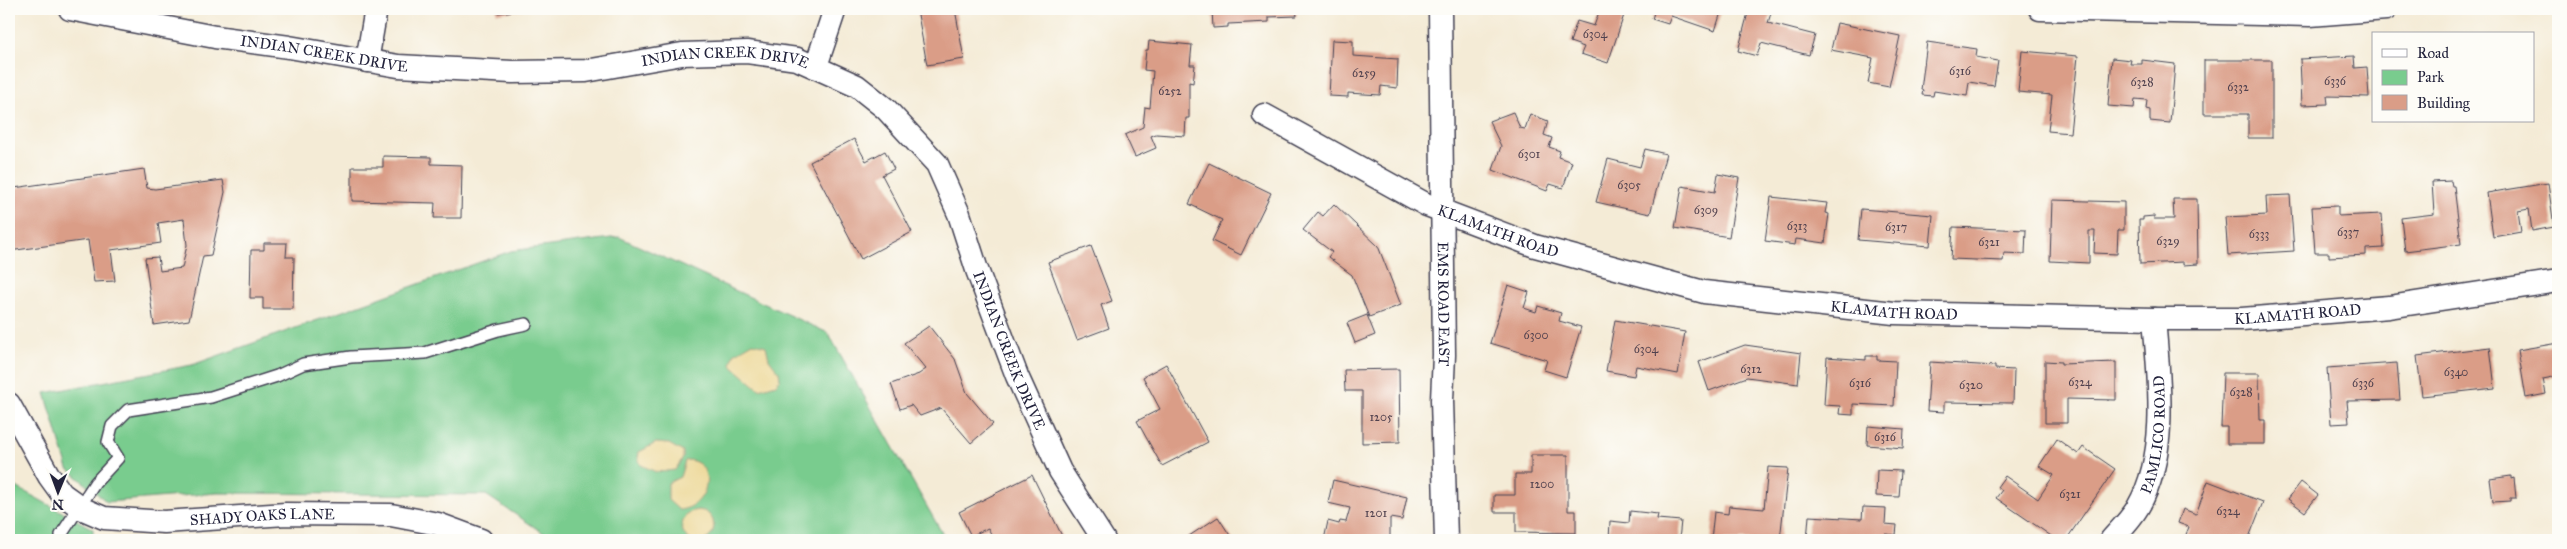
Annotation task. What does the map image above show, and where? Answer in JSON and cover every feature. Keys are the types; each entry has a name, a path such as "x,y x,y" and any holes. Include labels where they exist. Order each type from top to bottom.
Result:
{"street":[{"name":"INDIAN CREEK DRIVE","path":"70,9 215,37 289,47 398,66 540,72 586,71 682,54 747,52 797,59 857,86 886,109 937,164 959,214 977,270 1017,376 1060,471 1104,540"},
{"path":"367,61 376,9"},
{"path":"816,66 835,9"},
{"name":"EMS ROAD EAST","path":"1440,9 1444,355 1442,400 1446,540"},
{"path":"2040,9 2310,14 2386,9"},
{"name":"KLAMATH ROAD","path":"1264,115 1441,211 1536,246 1663,283 1704,292 1894,313 2154,319 2242,319 2389,307 2558,281"},
{"name":"PAMLICO ROAD","path":"2111,540 2138,508 2154,463 2159,420 2160,386 2154,319"},
{"name":"SHADY OAKS LANE","path":"9,404 48,476 62,494 104,518 164,522 286,514 391,515 438,524 481,540"}],"lane":[{"path":"62,540 61,534 95,484 118,458 108,442 112,426 128,410 211,397 276,376 303,364 351,357 425,353 498,330 526,324"}],"green space":[{"path":"619,237 828,333 946,540 554,540 486,495 217,493 107,502 68,469 45,393 192,365 511,251"},
{"path":"9,483 93,529 93,540 9,540"}],"sand":[{"path":"753,343 766,346 769,359 779,372 780,379 776,384 759,389 731,365 734,354"},
{"path":"656,443 669,444 683,452 683,458 675,470 656,472 641,465 638,458 639,452"},
{"path":"689,460 698,463 704,469 706,485 698,501 689,507 679,510 668,500 668,483 680,477 685,461"},
{"path":"698,510 704,511 709,515 713,520 713,532 709,537 704,541 698,542 692,541 687,537 683,532 682,526 683,520 687,515 692,511"}],"building":[{"path":"496,9 523,9 523,10 497,13"},
{"path":"917,9 955,9 964,59 927,65"},
{"path":"1212,9 1296,9 1297,16 1269,17 1269,22 1228,24 1228,27 1213,28"},
{"path":"1600,9 1626,9 1608,63 1581,54 1584,47 1570,42 1577,21 1594,26"},
{"path":"1655,9 1722,9 1715,31 1671,16 1668,24 1652,19"},
{"path":"1749,9 1771,13 1768,23 1815,35 1809,55 1761,43 1757,56 1738,51"},
{"path":"1837,23 1900,36 1889,87 1868,83 1873,58 1831,50"},
{"path":"1332,40 1353,41 1353,56 1398,59 1397,88 1381,86 1380,95 1348,93 1348,97 1329,96"},
{"path":"1149,41 1192,45 1190,65 1195,65 1193,83 1189,82 1189,118 1186,118 1185,136 1156,134 1151,136 1156,148 1135,157 1125,135 1143,127 1145,107 1150,108 1153,71 1144,70"},
{"path":"1927,42 1977,49 1976,57 1998,61 1994,86 1969,82 1967,96 1934,91 1933,96 1922,95"},
{"path":"2022,51 2078,56 2070,133 2048,131 2052,95 2018,92"},
{"path":"2354,56 2355,68 2367,67 2369,97 2327,96 2328,104 2302,105 2300,59"},
{"path":"2112,58 2131,60 2130,64 2142,64 2142,60 2175,64 2170,123 2150,121 2150,110 2146,109 2147,100 2135,99 2134,108 2108,106"},
{"path":"2204,60 2272,60 2272,138 2248,138 2248,114 2204,114"},
{"path":"1513,112 1520,128 1525,129 1530,114 1548,121 1544,135 1552,138 1549,147 1560,151 1558,157 1572,162 1563,188 1550,184 1547,191 1493,170 1501,146 1489,121"},
{"path":"854,139 866,161 885,151 894,169 882,175 912,232 861,259 810,162"},
{"path":"1645,149 1666,154 1650,214 1596,202 1608,159 1640,167"},
{"path":"383,156 431,157 431,164 462,165 461,218 434,218 435,203 352,201 352,167 383,167"},
{"path":"1209,163 1271,193 1241,255 1212,241 1222,220 1189,204"},
{"path":"144,169 147,188 155,189 223,180 225,192 211,255 203,256 189,320 154,325 145,258 158,257 160,271 182,268 187,245 184,219 158,223 161,243 111,250 115,281 94,282 88,240 9,251 9,213 14,188"},
{"path":"1718,174 1739,178 1729,237 1675,228 1682,186 1715,192"},
{"path":"2451,181 2452,186 2454,186 2461,244 2405,251 2401,218 2434,214 2432,182"},
{"path":"2548,183 2554,227 2532,231 2529,209 2518,211 2521,232 2493,237 2487,193"},
{"path":"2290,195 2294,251 2228,255 2225,217 2267,215 2266,196"},
{"path":"1771,197 1827,203 1825,213 1829,214 1825,243 1796,239 1795,245 1765,241"},
{"path":"2173,199 2197,199 2198,264 2183,265 2183,262 2140,264 2139,220 2143,220 2143,217 2154,216 2154,219 2174,219"},
{"path":"2052,200 2124,202 2124,230 2118,230 2117,254 2094,253 2095,231 2089,231 2089,263 2050,261"},
{"path":"1334,204 1378,246 1401,305 1369,317 1352,275 1328,257 1332,252 1303,230 1318,212 1323,216"},
{"path":"2338,206 2338,216 2382,214 2384,248 2366,249 2366,255 2329,257 2329,253 2315,253 2312,207"},
{"path":"1861,209 1933,215 1930,246 1858,240"},
{"path":"1953,227 2026,230 2025,254 2004,253 2003,261 1951,259"},
{"path":"264,243 287,243 286,257 294,257 293,309 263,309 263,298 250,298 251,250 264,250"},
{"path":"1091,246 1112,301 1101,305 1109,328 1077,340 1048,262"},
{"path":"1508,285 1529,292 1524,308 1536,312 1538,306 1561,313 1559,321 1581,327 1566,377 1544,370 1547,360 1490,343"},
{"path":"1367,315 1375,335 1355,343 1347,323"},
{"path":"1615,320 1685,332 1678,374 1636,366 1634,376 1606,371"},
{"path":"929,326 955,359 967,393 993,424 971,443 941,408 920,416 911,405 900,409 891,384 919,374 926,369 904,343"},
{"path":"2558,343 2558,376 2543,379 2546,394 2526,398 2518,350"},
{"path":"1745,345 1801,353 1798,384 1747,377 1709,391 1699,362"},
{"path":"2490,347 2495,388 2422,396 2417,356"},
{"path":"1866,356 1877,356 1877,360 1896,361 1894,406 1853,404 1853,415 1839,414 1840,406 1824,405 1827,357 1866,360"},
{"path":"2045,361 2061,362 2061,364 2116,362 2116,400 2067,399 2067,423 2045,423"},
{"path":"1930,362 1995,366 1995,369 2014,370 2013,403 1944,402 1944,412 1927,411"},
{"path":"2397,363 2400,400 2347,401 2349,423 2331,424 2327,368"},
{"path":"1166,364 1208,442 1162,466 1137,421 1160,409 1143,377"},
{"path":"1399,369 1400,442 1362,443 1362,391 1345,391 1344,370"},
{"path":"2223,373 2259,373 2260,420 2265,420 2265,444 2227,444 2227,427 2221,427"},
{"path":"1868,426 1904,429 1903,448 1867,445"},
{"path":"2057,439 2078,454 2083,447 2115,469 2066,540 2057,540 1996,498 2002,490 1997,487 2005,476 2038,499 2054,475 2039,466"},
{"path":"1531,455 1568,455 1568,511 1576,511 1576,533 1516,532 1516,512 1494,512 1494,495 1515,495 1515,474 1531,474"},
{"path":"1768,467 1788,468 1780,540 1711,540 1714,512 1728,514 1729,506 1764,509"},
{"path":"1877,470 1901,471 1899,497 1876,496"},
{"path":"1032,475 1064,540 994,540 988,528 971,536 959,512"},
{"path":"2511,476 2511,479 2514,478 2516,498 2510,498 2510,501 2493,502 2490,479"},
{"path":"1333,480 1407,497 1402,520 1390,518 1390,540 1324,540 1328,521 1339,524 1340,521 1346,522 1350,508 1328,503"},
{"path":"2208,481 2263,502 2248,540 2188,540 2185,537 2189,527 2178,523 2183,509 2196,514"},
{"path":"2301,482 2318,495 2305,512 2288,499"},
{"path":"1863,507 1886,508 1885,524 1897,525 1896,535 1885,534 1885,540 1807,540 1809,516 1862,519"},
{"path":"1630,511 1658,514 1657,519 1681,521 1679,540 1609,540 1610,521 1629,523"},
{"path":"1218,517 1233,540 1188,540 1186,538"}]}
